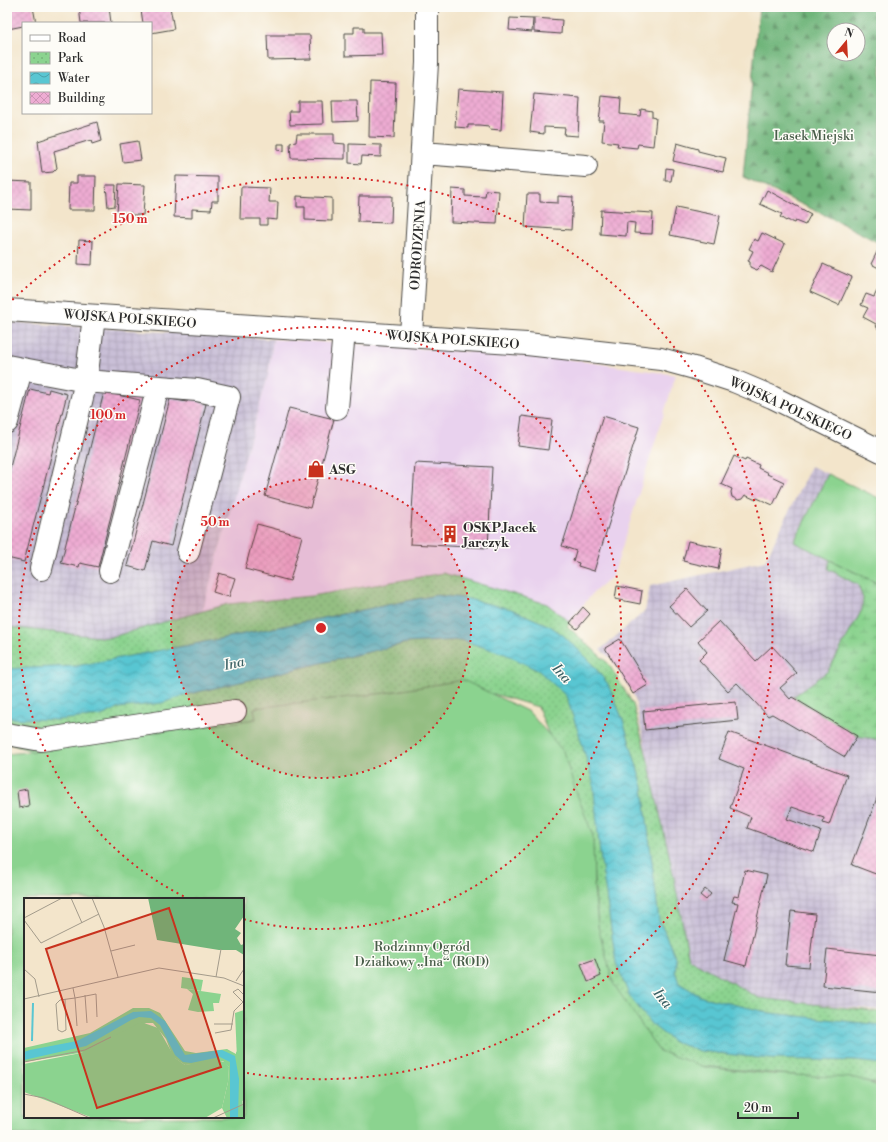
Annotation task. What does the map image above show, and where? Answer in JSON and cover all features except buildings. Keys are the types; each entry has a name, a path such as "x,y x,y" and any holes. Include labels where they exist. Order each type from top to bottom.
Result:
{"street":[{"name":"ODRODZENIA","path":"411,336 423,153 427,63 427,7"},
{"path":"423,153 586,166"},
{"name":"WOJSKA POLSKIEGO","path":"7,310 528,344 660,359 734,381 772,397 881,451"},
{"path":"41,569 86,381 94,316"},
{"path":"337,408 344,332"},
{"path":"7,422 14,368 86,381 197,390 229,397 188,552"},
{"path":"110,571 158,387"},
{"path":"7,734 41,740 235,711"}],"shaded area":[{"path":"7,322 273,339 268,375 202,612 108,638 7,627"},
{"path":"273,339 567,359 676,375 613,576 594,592 569,621 547,604 443,573 312,596 228,604 202,612 268,375"},
{"path":"811,466 828,474 794,541 830,560 828,569 858,585 863,598 862,610 828,671 793,697 881,740 881,1010 755,999 717,986 684,955 673,873 634,696 611,658 600,650 645,611 650,586 765,561"}],"green space":[{"name":"Lasek Miejski","path":"759,7 881,7 881,244 831,218 743,177"},
{"path":"828,474 881,499 881,585 794,542"},
{"path":"830,560 881,585 881,740 857,736 793,697 828,671 862,610 863,598 858,585 828,569"},
{"path":"443,573 547,604 570,622 567,626 608,663 633,704 648,761 673,873 689,959 759,998 881,1012 881,1084 691,1065 659,1051 602,972 591,844 538,707 494,694 40,754 7,743 7,627 108,638 228,604 312,596"},
{"name":"Rodzinny Ogród Działkowy „Ina“ (ROD)","path":"463,680 529,712 563,751 575,789 593,836 594,888 598,926 613,983 659,1051 705,1067 770,1074 856,1078 881,1087 881,1135 7,1135 7,754 45,750 109,738 256,719 254,708 385,693"}],"water":[{"name":"Ina","path":"436,595 464,598 511,609 550,626 563,635 588,659 608,684 623,720 643,787 659,920 674,953 676,963 675,971 679,983 702,997 771,1013 881,1025 881,1064 856,1061 769,1059 700,1051 674,1042 651,1024 629,995 616,963 600,854 593,782 566,696 539,671 505,654 461,640 407,643 185,695 162,703 119,708 101,716 56,720 7,718 7,669 76,666 189,645"}],"place":[{"name":"ASG","path":"316,469"},
{"name":"OSKP Jacek Jarczyk","path":"450,534"}]}
